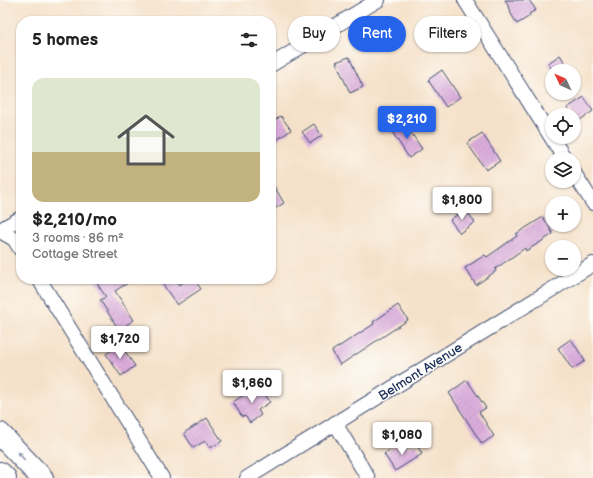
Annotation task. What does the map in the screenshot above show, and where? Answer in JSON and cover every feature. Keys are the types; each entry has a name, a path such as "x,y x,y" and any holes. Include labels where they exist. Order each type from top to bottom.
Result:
{"highway":[{"path":"0,434 42,478"},
{"path":"0,473 5,478"}],"street":[{"path":"276,62 378,0"},
{"path":"465,0 562,152"},
{"path":"581,183 593,203"},
{"path":"16,221 0,231 14,239 16,242"},
{"name":"Belmont Avenue","path":"247,478 593,264"},
{"path":"42,284 162,478"},
{"path":"335,423 368,478"}],"building":[{"path":"505,0 529,0 536,10 529,14 530,16 517,24"},
{"path":"560,55 566,64 549,64"},
{"path":"349,57 363,87 350,93 336,62"},
{"path":"442,70 460,97 446,107 428,80"},
{"path":"584,97 593,111 581,119 581,108 567,108"},
{"path":"281,116 291,130 276,140 276,120"},
{"path":"404,122 422,149 409,158 391,130"},
{"path":"314,124 322,136 310,143 302,132"},
{"path":"482,133 500,161 486,170 467,143"},
{"path":"276,189 284,203 276,208"},
{"path":"465,209 475,222 460,233 450,220"},
{"path":"543,217 545,220 545,232 552,232 553,234 526,251 525,248 495,269 496,271 476,285 465,268 485,255 487,257 517,236 516,234"},
{"path":"97,284 126,284 115,291 134,320 119,330 100,300 106,297"},
{"path":"162,284 198,284 201,289 177,305"},
{"path":"398,305 408,320 340,365 332,351 374,324 373,322"},
{"path":"571,339 585,361 572,369 558,348"},
{"path":"120,344 135,366 121,376 106,354"},
{"path":"467,380 486,408 479,412 494,436 482,444 449,393"},
{"path":"259,385 270,402 258,410 261,415 250,423 245,416 242,417 233,402"},
{"path":"207,418 222,441 210,448 205,441 193,448 184,433"},
{"path":"398,444 400,447 406,444 409,448 416,444 422,454 395,471 384,454"}]}
